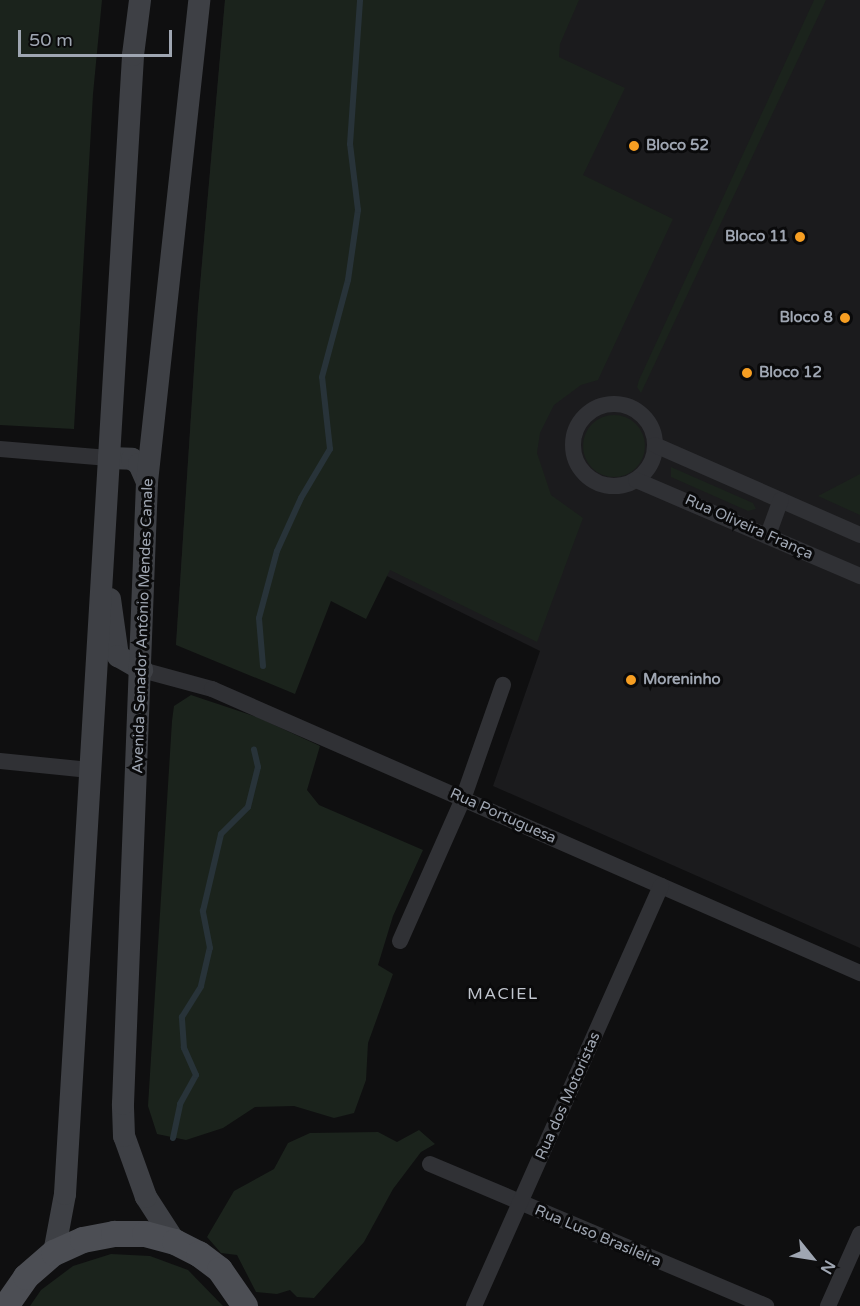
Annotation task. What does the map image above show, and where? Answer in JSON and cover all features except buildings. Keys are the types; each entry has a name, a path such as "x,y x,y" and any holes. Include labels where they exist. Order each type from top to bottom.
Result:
{"main road":[{"path":"54,1254 65,1194 133,55 140,0"},
{"name":"Avenida Senador Antônio Mendes Canale","path":"175,1242 146,1197 124,1136 147,483 199,0"},
{"path":"109,458 132,459 139,464 147,483"},
{"path":"103,572 118,656 142,670"},
{"path":"6,1306 26,1277 54,1254 83,1240 114,1234 145,1234 175,1242 220,1270 246,1306"},
{"path":"0,1286 26,1277"}],"street":[{"path":"619,403 642,414 650,424 655,445 652,461 636,480 612,486 587,477 573,454 576,428 593,408 619,403"},
{"path":"655,445 860,535"},
{"path":"0,448 109,458"},
{"name":"Rua Oliveira França","path":"636,480 860,576"},
{"path":"768,535 781,500"},
{"name":"Rua Portuguesa","path":"142,670 212,689 860,973"},
{"path":"400,941 463,799 502,685"},
{"path":"0,760 90,770"},
{"name":"Rua dos Motoristas","path":"474,1306 661,886"},
{"name":"Rua Luso Brasileira","path":"430,1164 766,1306"},
{"path":"828,1306 860,1234"}],"shaded area":[{"path":"0,0 102,0 93,94 74,429 0,425"},
{"path":"225,0 860,0 860,948 493,786 540,651 348,557 176,645 198,309"},
{"path":"225,0 579,0 560,44 559,57 625,88 583,175 673,219 598,380 581,385 554,405 540,433 537,453 551,495 583,518 537,642 390,570 366,619 331,601 295,694 176,645 198,309"},
{"path":"814,0 826,0 641,393 637,387 639,380"},
{"path":"608,415 620,415 636,424 643,434 645,446 643,458 636,468 620,477 608,477 597,472 588,463 583,452 583,440 588,429 597,420"},
{"path":"671,467 753,503 756,509 748,511 671,477"},
{"path":"860,474 860,515 818,496"},
{"path":"191,695 257,717 320,746 307,790 319,805 423,850 393,916 378,965 393,974 368,1043 366,1080 354,1113 334,1118 294,1106 255,1107 223,1128 186,1140 157,1134 148,1106 172,721 174,706"},
{"path":"419,1130 435,1144 421,1152 393,1189 364,1242 314,1298 297,1297 290,1290 277,1294 256,1292 237,1255 221,1253 207,1237 234,1191 274,1169 288,1143 310,1133 378,1132 397,1142"},
{"path":"111,1254 150,1256 188,1270 223,1306 30,1306 41,1290 73,1266"}],"waterway":[{"path":"263,666 259,618 277,551 301,498 330,449 322,377 348,280 358,210 350,144 360,0"},
{"path":"173,1138 180,1104 196,1075 184,1048 182,1017 201,986 210,948 203,911 221,834 248,807 258,767 254,749"}],"place":[{"name":"Bloco 52","path":"634,146"},
{"name":"Bloco 11","path":"800,237"},
{"name":"Bloco 8","path":"845,318"},
{"name":"Bloco 12","path":"747,373"},
{"name":"Moreninho","path":"631,680"}],"district":[{"name":"MACIEL","path":"503,994"}]}
